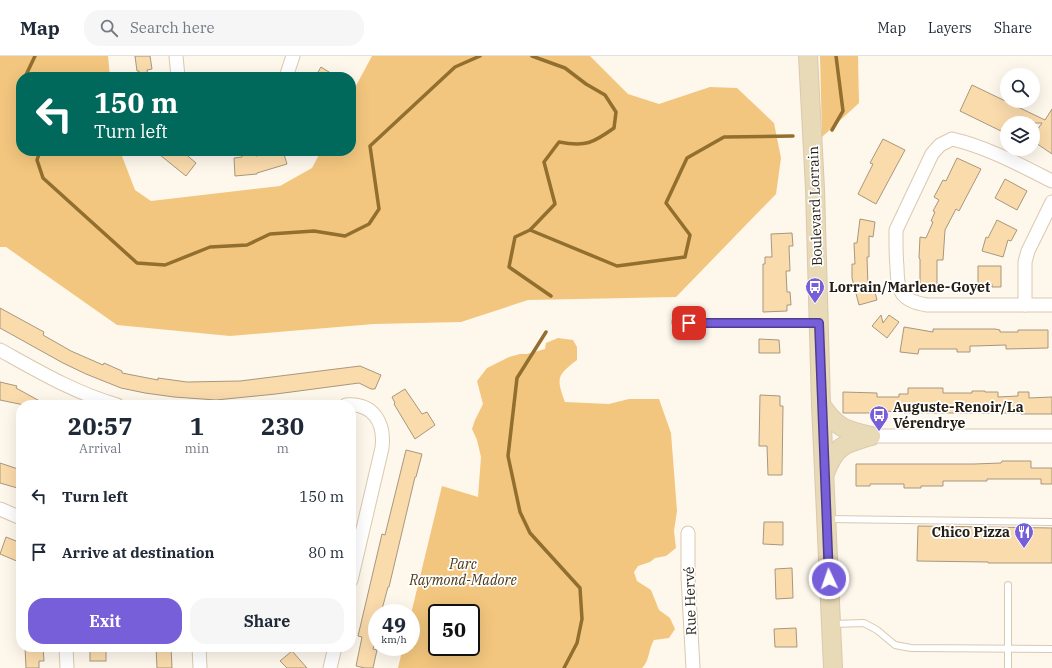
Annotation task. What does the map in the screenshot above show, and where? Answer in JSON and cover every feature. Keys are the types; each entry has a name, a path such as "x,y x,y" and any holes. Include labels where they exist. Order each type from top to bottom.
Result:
{"main road":[{"name":"Boulevard Lorrain","path":"808,56 815,189 821,405 832,668"},
{"path":"821,405 836,424 852,432 871,436"},
{"path":"824,475 832,458 842,447 850,442 871,436"}],"street":[{"path":"176,56 178,72"},
{"path":"288,72 293,56"},
{"path":"1052,181 972,143 952,139 940,145 932,154 896,230 898,288 906,298 912,302 927,305 1052,305"},
{"path":"1025,305 1025,262 1028,251 1052,202"},
{"path":"0,350 54,379 104,400"},
{"path":"356,406 360,406 373,413 381,424 383,432 382,448 356,559"},
{"path":"871,436 1052,436"},
{"path":"0,509 16,516"},
{"name":"Rue Hervé","path":"688,533 688,577 693,668"},
{"path":"66,652 66,668"},
{"path":"199,652 200,668"},
{"path":"330,668 334,652"}],"lane":[{"path":"675,322 717,324 819,323"},
{"path":"826,519 1052,522"},
{"path":"1008,586 1008,668"},
{"path":"831,624 864,623 877,630 896,645 911,648 1052,649"}],"green space":[{"path":"0,56 108,56 110,72 16,72 16,156 122,156 135,190 151,201 280,186 312,168 318,156 356,156 356,86 372,56 590,56 628,94 659,104 710,87 737,88 774,123 781,158 776,194 676,297 528,300 461,322 374,324 230,336 117,325 6,247 0,247"},
{"path":"820,56 858,56 859,103 822,137"},
{"name":"Parc Raymond-Madore","path":"558,338 573,340 577,347 577,360 565,370 560,378 560,387 565,402 609,404 629,399 659,399 671,433 677,511 674,531 676,548 666,556 655,558 650,562 638,566 634,572 637,581 651,590 659,610 670,618 675,629 669,638 654,640 645,665 642,668 398,668 401,656 420,656 420,604 413,604 442,486 478,497 481,457 477,440 472,429 483,404 477,381 487,368 509,357 545,349 546,343"}],"building":[{"path":"135,56 150,56 152,69 147,70 147,72 137,71"},
{"path":"321,67 329,72 318,72"},
{"path":"972,85 1000,98 1000,108 1020,108 1037,116 1000,116 1000,131 960,111"},
{"path":"1052,109 1052,154 1040,146 1040,126 1042,123 1040,123 1040,118 1045,120"},
{"path":"883,139 905,150 876,204 858,194 873,164 870,163"},
{"path":"161,156 188,156 196,163 186,176"},
{"path":"285,156 287,164 257,174 235,176 234,158"},
{"path":"957,158 981,169 959,211 956,209 945,230 943,260 937,260 937,285 920,285 920,237 926,238 933,222 931,221 935,212 933,211 939,200 934,197 943,180 946,181"},
{"path":"1005,179 1027,191 1017,210 995,198"},
{"path":"860,219 875,222 873,237 869,236 869,257 867,257 868,286 873,284 877,300 859,305 852,278 852,264 855,264 854,243 857,243"},
{"path":"997,220 1017,230 1011,241 1008,240 1003,257 982,251 986,237 988,238"},
{"path":"792,233 793,246 789,246 790,271 786,271 787,292 790,292 791,305 787,305 787,311 763,312 763,264 765,264 765,257 772,257 771,234"},
{"path":"978,266 1001,266 1001,287 992,287 992,284 978,285"},
{"path":"0,308 44,332 43,335 71,351 103,365 104,363 122,371 122,373 158,380 158,378 187,382 240,381 360,366 381,375 375,389 371,389 359,383 216,400 145,393 121,388 86,374 0,328"},
{"path":"881,315 883,323 889,315 899,322 887,338 872,326"},
{"path":"904,327 933,332 933,329 995,329 1000,330 1000,332 1018,332 1018,330 1048,330 1048,348 1006,349 1006,345 970,346 970,352 957,352 957,349 919,349 918,354 900,352"},
{"path":"759,339 779,340 780,353 759,353"},
{"path":"0,382 17,386 16,388 38,400 16,400 16,403 0,400"},
{"path":"908,388 943,388 943,393 972,393 972,391 998,392 998,397 1018,396 1018,392 1029,392 1029,398 1052,397 1052,414 904,413 884,411 884,413 843,413 843,392 877,393 877,397 899,397 899,394 908,394"},
{"path":"405,389 422,414 427,412 435,425 415,439 394,404 395,403 392,397"},
{"path":"760,395 780,396 780,406 783,406 782,475 768,475 767,446 759,446"},
{"path":"406,450 422,454 383,604 368,604 368,656 376,656 373,668 365,668 356,666 362,637 358,636 382,534 385,535"},
{"path":"1002,461 1031,461 1031,468 1052,468 1052,484 1041,484 1041,479 987,479 987,481 943,481 943,486 921,486 921,488 904,488 904,484 870,484 870,486 856,486 856,464 974,464 1001,463"},
{"path":"0,463 16,468 16,488 0,483"},
{"path":"764,522 783,522 783,545 763,544"},
{"path":"918,526 1052,528 1052,563 917,561"},
{"path":"6,537 16,541 16,561 0,554"},
{"path":"792,568 793,598 776,599 775,569"},
{"path":"796,628 797,647 775,647 774,629"},
{"path":"25,652 43,652 44,661 39,661 39,668 26,668"},
{"path":"90,652 106,652 106,661 90,661"},
{"path":"156,652 171,652 172,668 157,668"},
{"path":"293,652 307,668 287,668 280,661"}],"waterway":[{"path":"27,72 35,56"},
{"path":"38,156 37,160 43,178 137,263 165,265 210,247 247,245 270,234 314,231 345,236 369,224 379,209 370,146 455,67 480,56"},
{"path":"532,56 565,68 586,84 605,95 616,112 614,128 600,137 583,144 559,142 544,162 555,204 530,230 515,237 509,267 551,296"},
{"path":"832,130 843,111 836,56"},
{"path":"530,230 617,266 685,257 690,235 666,203 687,158 724,137 793,136"},
{"path":"546,332 517,378 508,456 520,512 530,533 580,588 582,619 577,643 564,668"}],"place":[{"name":"Lorrain/Marlene-Goyet","path":"815,304"},
{"name":"Auguste-Renoir/La Vérendrye","path":"879,432"},
{"name":"Chico Pizza","path":"1024,549"}],"route":[{"path":"689,323 819,323 821,405 829,579"}]}
